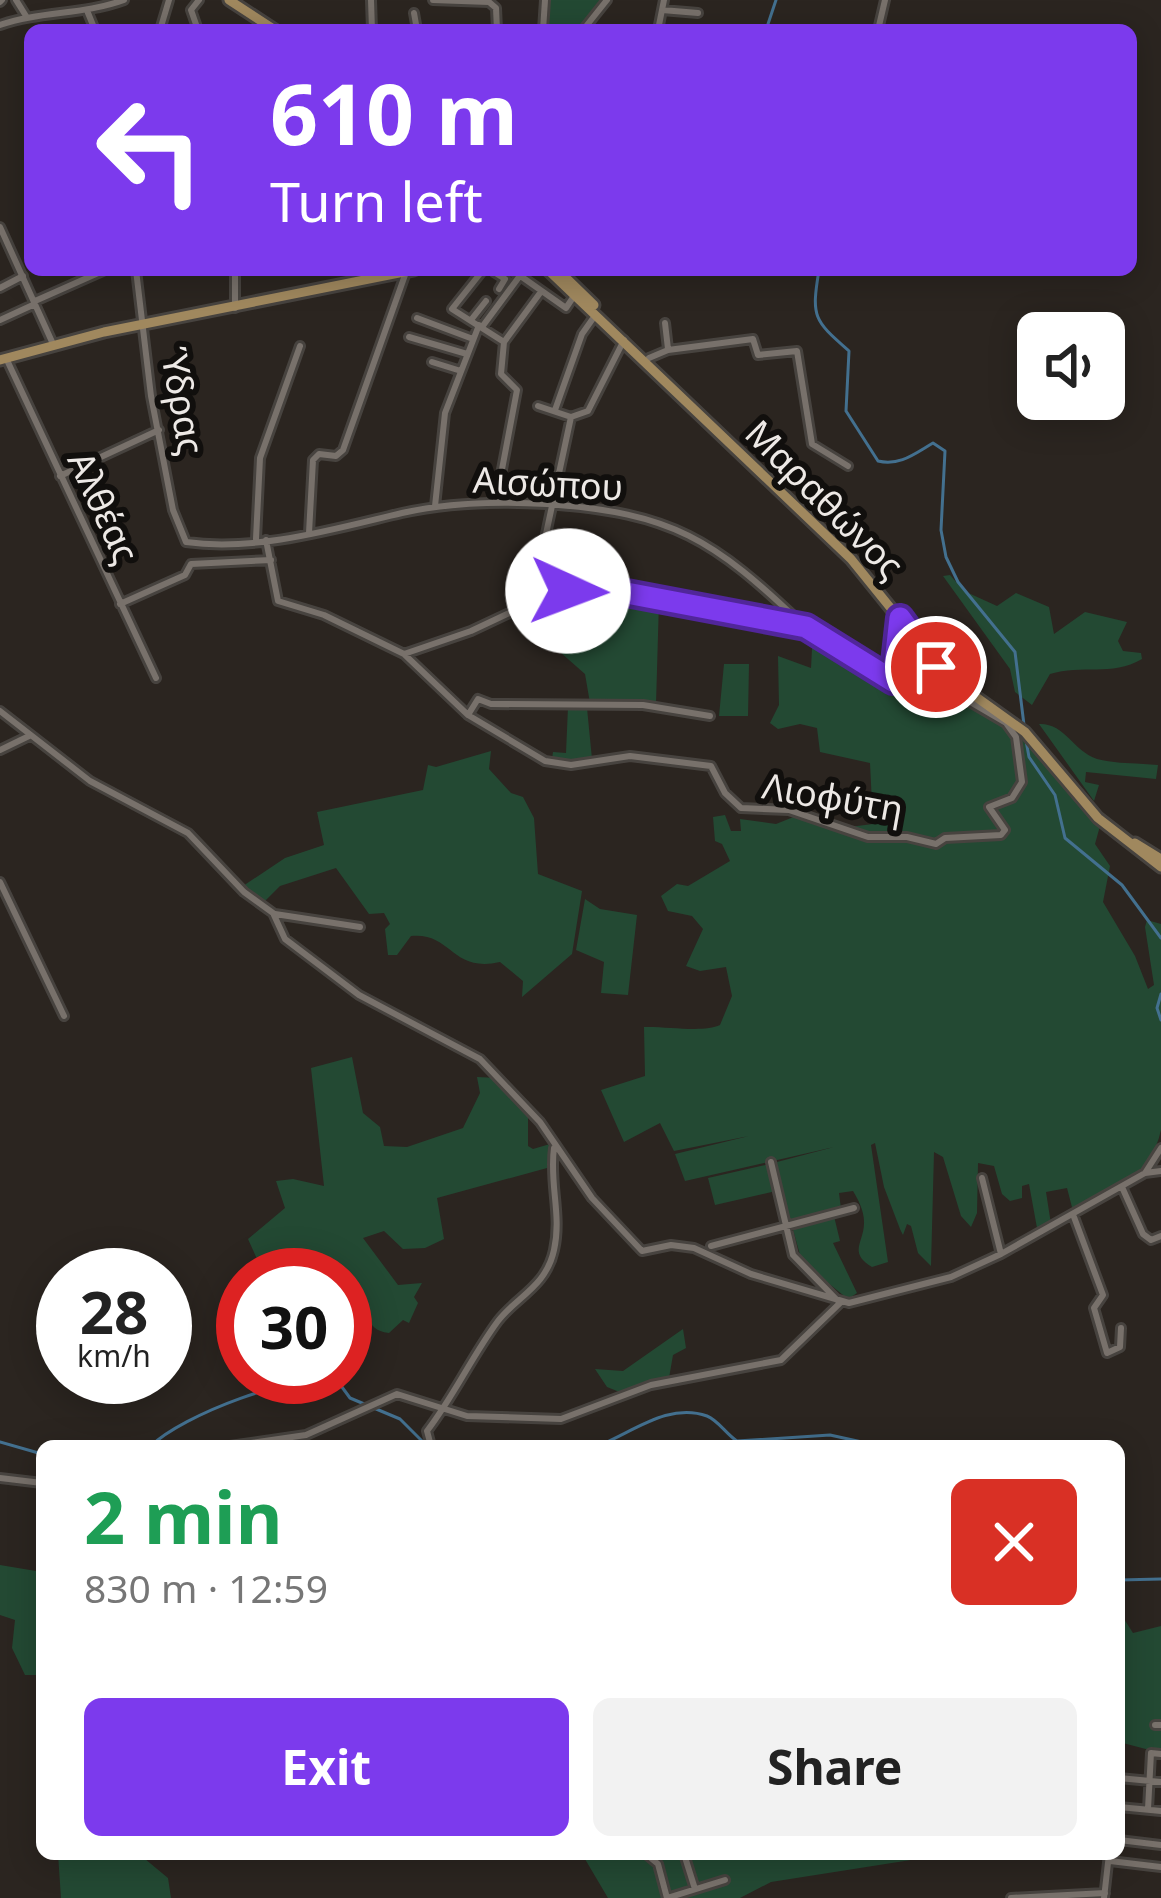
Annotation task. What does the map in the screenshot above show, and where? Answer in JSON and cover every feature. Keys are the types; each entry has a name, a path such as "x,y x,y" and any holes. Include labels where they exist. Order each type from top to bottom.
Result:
{"main road":[{"path":"233,0 270,24"},
{"path":"3,359 53,344 390,276"},
{"name":"Μαραθώνος","path":"561,276 574,295 851,559 944,674 1016,722"},
{"name":"Μαραθώνος","path":"562,276 863,564 946,670 1032,736 1101,815 1161,863"}],"street":[{"path":"16,0 31,24"},
{"path":"0,25 27,16 88,13 124,0"},
{"path":"433,0 487,1"},
{"path":"588,24 607,0"},
{"path":"659,24 664,0"},
{"path":"662,10 698,13"},
{"path":"88,13 93,24"},
{"path":"414,13 416,24"},
{"path":"0,227 53,344"},
{"path":"0,320 92,276"},
{"name":"Ύδρας","path":"137,276 159,430 183,540"},
{"path":"235,276 235,308"},
{"path":"309,533 313,460 319,454 336,456 343,450 408,276"},
{"path":"486,276 452,308 504,342"},
{"path":"499,289 506,279 500,276"},
{"path":"477,324 491,315 514,276"},
{"path":"520,276 566,308 574,295"},
{"path":"0,288 23,277"},
{"path":"496,501 517,390 501,374 504,342 541,293"},
{"path":"435,507 445,413 483,304 491,315"},
{"path":"555,410 582,334 596,314"},
{"path":"418,318 473,339"},
{"path":"665,323 668,350"},
{"path":"409,337 467,354"},
{"path":"650,358 668,350 752,339 758,355 798,352 813,446 848,466"},
{"path":"538,406 571,417 588,410 624,340"},
{"path":"256,541 260,458 300,346"},
{"name":"Αλθέας","path":"3,359 156,678"},
{"path":"432,362 461,370"},
{"path":"558,590 543,560 550,505 571,417"},
{"path":"60,476 159,430"},
{"name":"Αισώπου","path":"183,540 266,540 435,507 496,501 629,512 698,539 757,582 806,627"},
{"path":"266,540 278,601 324,616 404,653 468,715 478,700 643,705 710,716"},
{"path":"120,604 186,574 193,564 271,560"},
{"path":"404,653 471,631 558,590 616,591 806,627 893,681 900,618"},
{"name":"Λιοφύτη","path":"468,715 545,761 571,765 630,756 710,766 725,793 741,808 789,810 868,837 907,837 936,844 945,838 1005,832 989,807 1012,798 1021,787 1010,728 946,690 893,681"},
{"path":"0,711 104,789 188,833 244,892 273,913 360,927"},
{"path":"0,750 30,736"},
{"path":"0,882 64,1016"},
{"path":"273,913 283,937 358,995 480,1059 540,1122 601,1210 642,1252 671,1245 694,1248 751,1274 840,1303 940,1280 1074,1216 1145,1173 1161,1171"},
{"path":"430,1440 427,1431 499,1319 526,1298 551,1262 558,1222 554,1148"},
{"path":"1145,1173 1161,1148"},
{"path":"771,1162 794,1258 840,1303"},
{"path":"982,1178 1001,1254"},
{"path":"1122,1186 1143,1234 1151,1240 1161,1237"},
{"path":"711,1246 854,1208"},
{"path":"1074,1216 1103,1295 1094,1308 1107,1353 1120,1346 1121,1328"},
{"path":"272,1440 307,1435 401,1394 441,1411 479,1418 561,1419 651,1385 774,1362 788,1356 840,1303"},
{"path":"0,1478 36,1482"},
{"path":"1148,1809 1151,1753 1161,1754"},
{"path":"1125,1778 1161,1782"},
{"path":"1125,1807 1161,1811"},
{"path":"1125,1841 1161,1845"},
{"path":"653,1860 667,1898 725,1880"},
{"path":"687,1860 695,1889"},
{"path":"1011,1898 1104,1896 1110,1860"},
{"path":"1125,1860 1161,1867"}],"green space":[{"path":"547,0 601,0 583,24 545,24"},
{"path":"950,575 964,591 997,606 1016,593 1049,607 1054,634 1085,612 1127,622 1118,641 1123,651 1141,653 1142,659 1119,668 1050,674 1032,705 1015,692 1010,669 943,576"},
{"path":"623,594 659,601 656,704 590,703 585,674 544,638 539,642 507,615 536,602 574,638 621,610"},
{"path":"819,638 885,679 901,670 908,677 919,673 950,687 1000,719 1039,757 1100,826 1095,844 1110,866 1103,902 1135,956 1148,989 1154,985 1145,927 1147,920 1161,924 1161,1130 1149,1160 1129,1180 1073,1211 1067,1188 1046,1192 1051,1224 1037,1228 1029,1184 1022,1186 1022,1198 1010,1201 1002,1194 994,1166 978,1163 977,1213 971,1227 961,1216 943,1157 934,1152 931,1266 918,1253 911,1226 907,1224 903,1235 900,1229 884,1187 875,1143 871,1145 888,1262 872,1267 860,1256 862,1209 853,1191 839,1193 841,1209 833,1212 840,1241 833,1243 857,1293 848,1299 802,1262 778,1176 777,1162 834,1147 685,1181 675,1154 749,1136 674,1151 660,1123 624,1142 601,1090 645,1076 644,1027 720,1025 732,996 726,967 700,971 686,966 703,929 692,916 668,911 661,896 730,861 722,844 715,841 713,817 725,815 731,831 741,831 740,819 776,824 796,816 841,828 873,824 870,763 820,752 817,728 800,724 778,729 770,723 779,705 778,656 811,668 812,649"},
{"path":"724,664 749,664 748,716 719,716"},
{"path":"568,707 587,708 592,759 552,759 553,752 566,753"},
{"path":"1039,724 1056,728 1097,759 1158,765 1156,779 1086,772 1085,782 1099,785 1094,801"},
{"path":"491,751 489,769 511,793 523,797 534,818 538,874 582,891 572,954 522,997 523,981 500,962 471,962 425,936 411,936 397,955 388,955 385,929 390,924 384,913 369,914 336,868 280,886 264,902 243,886 285,858 324,845 317,812 423,790 428,765 436,767"},
{"path":"585,899 600,909 637,915 628,995 601,993 604,962 576,950"},
{"path":"352,1057 363,1113 380,1127 384,1146 407,1147 463,1128 480,1093 477,1077 498,1078 528,1110 528,1146 550,1144 547,1168 437,1198 444,1239 425,1248 403,1249 384,1231 363,1238 370,1248 252,1248 248,1239 285,1208 276,1181 293,1179 324,1186 311,1068"},
{"path":"770,1164 776,1191 715,1205 708,1178"},
{"path":"372,1250 398,1285 422,1283 409,1323 403,1320 389,1333 374,1328"},
{"path":"683,1329 686,1348 673,1355 669,1378 643,1382 622,1393 607,1387 595,1369 623,1371"},
{"path":"0,1565 36,1571 36,1675 25,1675 12,1648 15,1620 0,1615"},
{"path":"1125,1620 1133,1633 1161,1626 1161,1753 1125,1744"},
{"path":"58,1860 146,1860 168,1878 171,1898 61,1898"},
{"path":"586,1860 911,1860 771,1882 740,1898 608,1898"}],"waterway":[{"path":"768,24 776,0"},
{"path":"818,276 818,317 849,351 846,411 878,461 900,460 933,443 945,451 941,530 946,557 958,582 1015,652 1024,725"},
{"path":"1025,735 1029,757 1055,795 1065,838 1122,885 1161,938"},
{"path":"1161,994 1157,1008 1161,1020"},
{"path":"158,1440 240,1398 320,1381 339,1383 350,1398 400,1419 421,1440"},
{"path":"610,1440 651,1420 679,1413 711,1418 736,1440"},
{"path":"752,1440 830,1435 853,1440"},
{"path":"0,1442 36,1452"},
{"path":"1125,1580 1161,1579"}],"route":[{"path":"568,591 592,587 806,627 893,681 900,618 936,667"}]}
